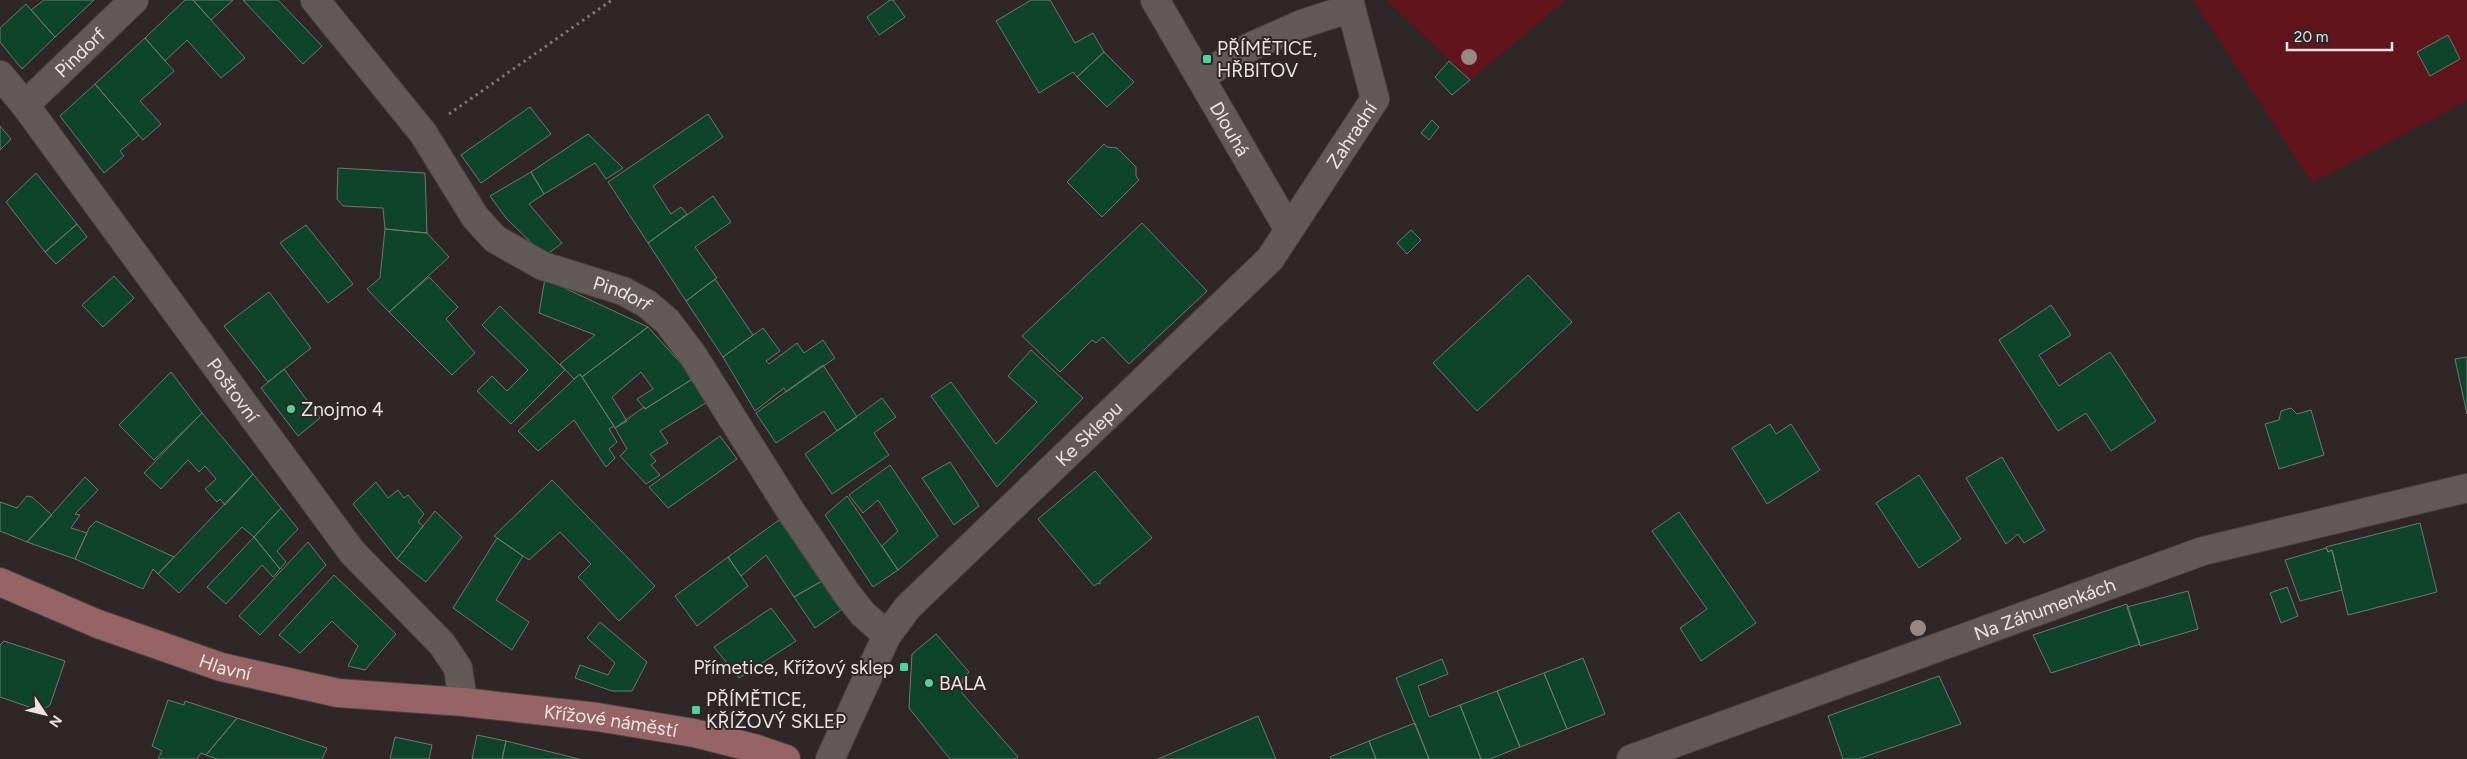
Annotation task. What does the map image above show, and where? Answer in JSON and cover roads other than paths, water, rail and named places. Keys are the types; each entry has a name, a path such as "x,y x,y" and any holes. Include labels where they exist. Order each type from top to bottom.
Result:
{"main road":[{"name":"Hlavní","path":"0,582 98,624 221,667 338,693 463,702"},
{"name":"Křížové náměstí","path":"463,702 597,717 694,732 754,748 786,759"}],"street":[{"name":"Pindorf","path":"25,105 134,0"},
{"name":"Pindorf","path":"315,0 423,133 475,217 495,239 542,266 623,291 647,304 666,321 692,354 790,510 847,594 863,614 887,635"},
{"name":"Dlouhá","path":"1155,0 1289,230"},
{"path":"1200,78 1252,46 1350,4"},
{"name":"Zahradní","path":"1289,230 1374,99 1350,4"},
{"name":"Poštovní","path":"0,75 25,105 352,552 442,644 458,668 463,702"},
{"name":"Ke Sklepu","path":"887,635 908,607 1270,259 1289,230"},
{"name":"Na Záhumenkách","path":"1631,759 2203,551 2467,488"},
{"path":"830,759 887,635"}],"place":[{"name":"PŘÍMĚTICE, HŘBITOV","path":"1207,59"},
{"name":"Znojmo 4","path":"291,409"},
{"name":"Přímetice, Křížový sklep","path":"904,667"},
{"name":"BALA","path":"929,683"},
{"name":"PŘÍMĚTICE, KŘÍŽOVÝ SKLEP","path":"696,710"}]}
